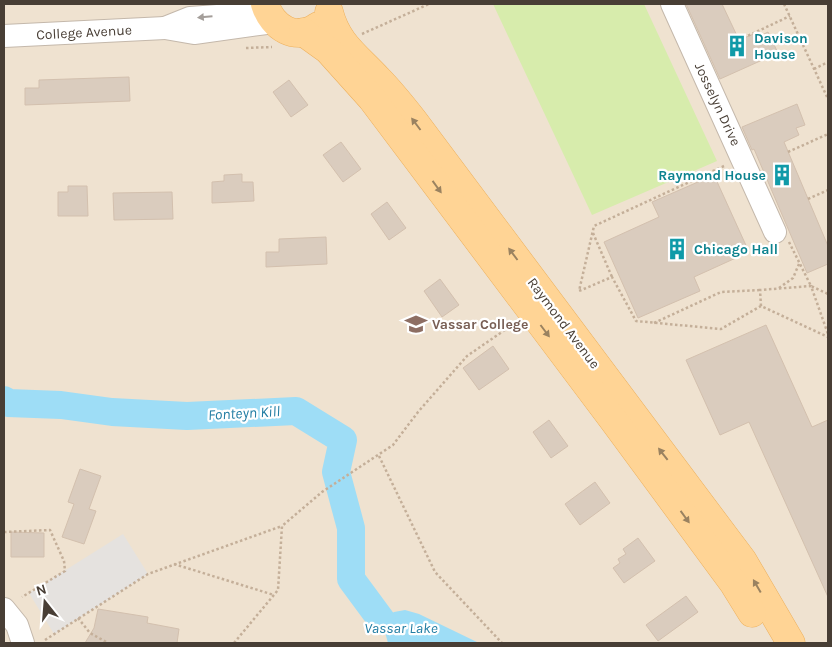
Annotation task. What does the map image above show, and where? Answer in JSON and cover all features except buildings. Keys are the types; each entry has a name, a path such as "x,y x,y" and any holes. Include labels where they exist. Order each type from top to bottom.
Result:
{"main road":[{"path":"269,13 287,31 303,32 314,29 323,22 330,8"},
{"name":"Raymond Avenue","path":"330,8 332,25 340,41 379,80 413,120 743,561 791,643"},
{"name":"Raymond Avenue","path":"303,32 328,50 349,71 388,120 734,584 772,643"}],"street":[{"name":"College Avenue","path":"165,28 190,18 231,15 250,4"},
{"name":"Josselyn Drive","path":"672,4 775,232"},
{"name":"College Avenue","path":"4,36 165,28 194,33 269,13"},
{"path":"13,603 23,643"}],"path":[{"path":"358,36 429,4"},
{"path":"784,4 828,99"},
{"path":"739,40 790,16"},
{"path":"814,68 828,62"},
{"path":"788,152 828,134"},
{"path":"612,278 579,291 594,226 742,158"},
{"path":"808,199 828,190"},
{"path":"593,232 612,278 636,321 721,329 761,306"},
{"path":"778,288 793,278 799,264"},
{"path":"652,323 721,292 811,286 828,335"},
{"path":"760,290 761,306"},
{"path":"761,306 828,335"},
{"path":"45,640 148,574 282,526 322,492 379,456 404,432 418,412 467,356 517,322"},
{"path":"379,456 435,572 502,643"},
{"path":"234,643 278,590 282,526"},
{"path":"4,532 50,530 64,561 65,570 13,603"},
{"path":"173,564 275,595"},
{"path":"78,618 90,633 108,643"}],"shaded area":[{"name":"Vassar College","path":"4,4 828,4 828,643 4,643"},
{"path":"123,534 148,574 54,634 29,593"}],"green space":[{"path":"493,4 644,4 717,161 592,215"}],"water":[{"name":"Vassar Lake","path":"405,610 419,614 479,643 388,643 382,621 394,612"}],"waterway":[{"name":"Fonteyn Kill","path":"4,400 8,403 61,405 112,412 187,416 296,411 343,440 336,472 351,528 351,579 382,621"}],"place":[{"name":"Davison House","path":"737,46"},
{"name":"Raymond House","path":"782,175"},
{"name":"Chicago Hall","path":"677,249"},
{"name":"Vassar College","path":"416,324"}]}
